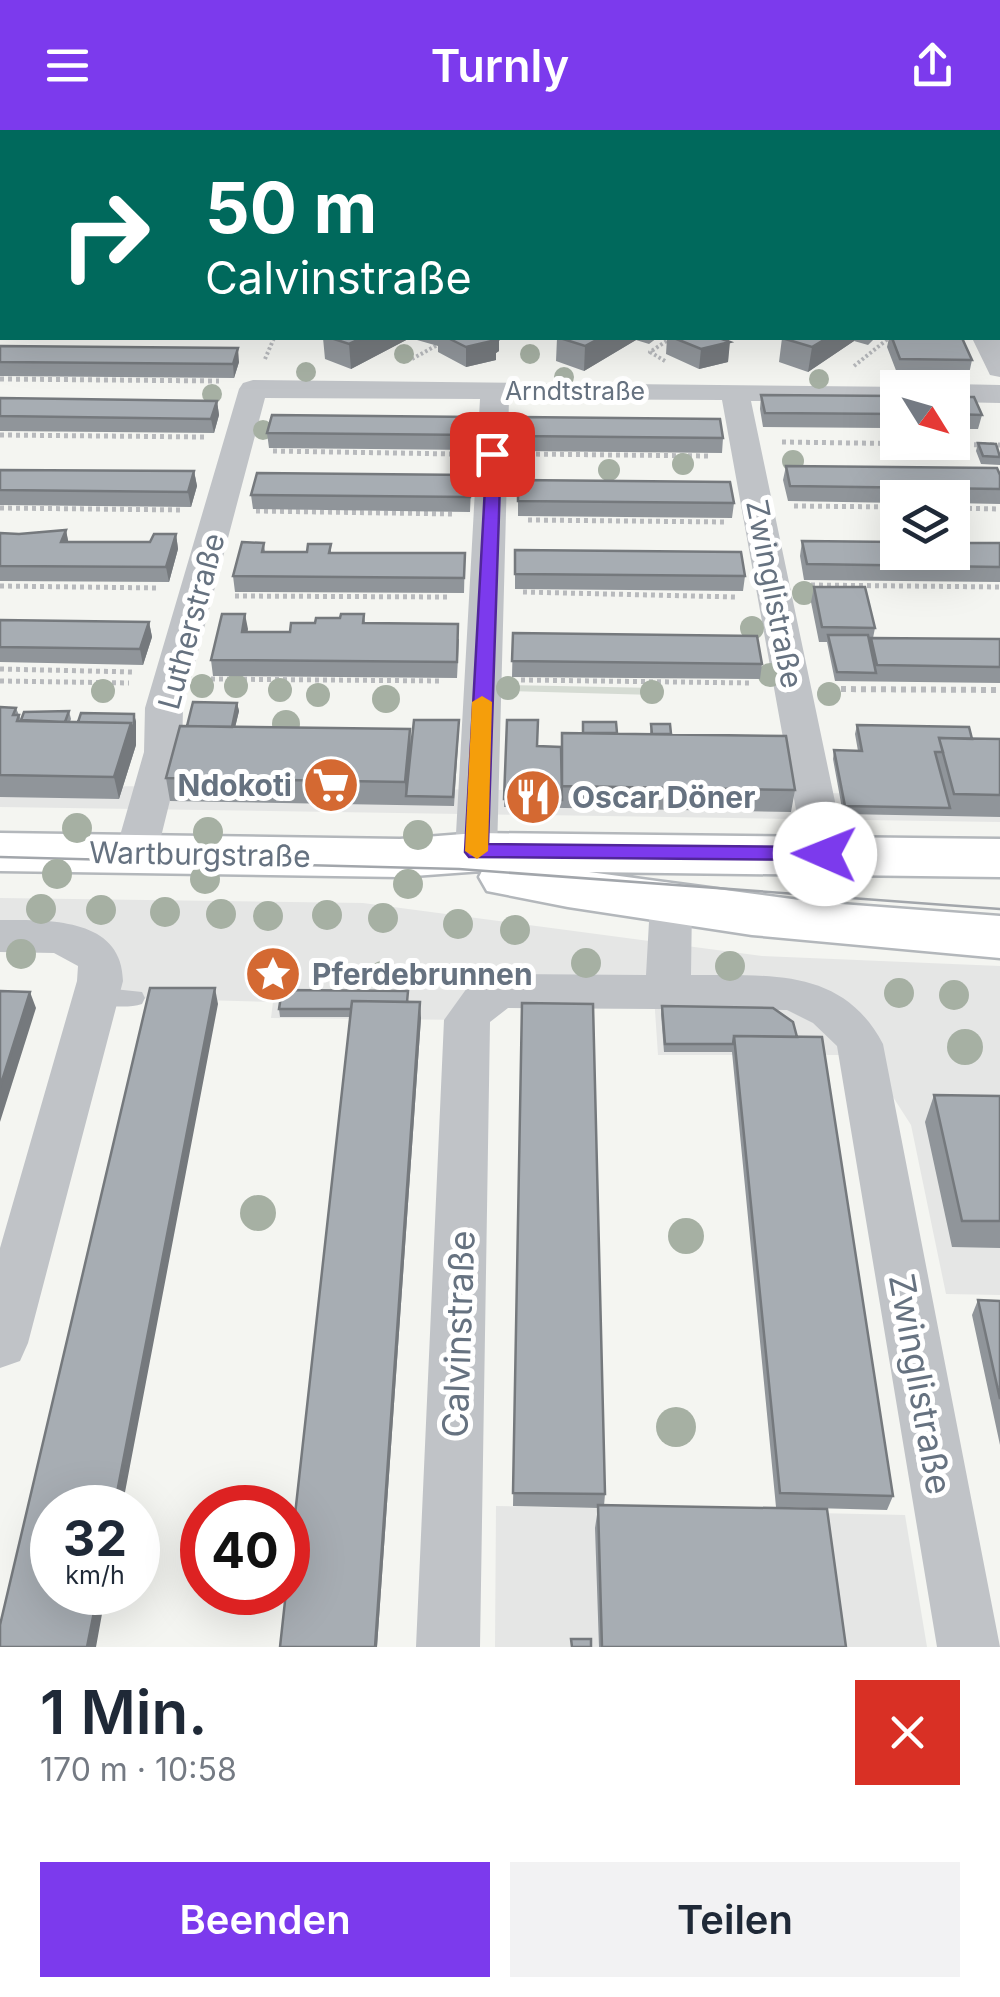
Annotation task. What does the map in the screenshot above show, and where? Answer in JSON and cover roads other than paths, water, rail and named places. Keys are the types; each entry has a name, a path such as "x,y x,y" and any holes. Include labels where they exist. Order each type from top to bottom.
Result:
{"street":[{"path":"987,340 1000,368"},
{"name":"Arndtstraße","path":"238,387 880,393"},
{"name":"Lutherstraße","path":"136,853 163,752 164,708 236,451 238,387"},
{"path":"476,852 467,681 487,592 490,520 478,454 496,390"},
{"name":"Zwinglistraße","path":"736,392 732,449 758,506 825,854"},
{"path":"970,393 1000,394"},
{"name":"Wartburgstraße","path":"0,852 400,858 476,852 1000,858"},
{"name":"Wartburgstraße","path":"400,858 671,904 883,931 1000,937"},
{"path":"668,992 671,904"},
{"path":"0,936 70,938 87,946 100,961 106,1000 0,1343"},
{"name":"Zwinglistraße","path":"453,1018 474,1008 488,995 507,991 787,993 817,1001 847,1022 860,1044 969,1647"},
{"name":"Calvinstraße","path":"448,1647 453,1018"}],"tram line":[{"path":"0,857 459,869 1000,909"}],"place":[{"name":"Ndokoti","path":"331,785"},
{"name":"Oscar Döner","path":"533,797"},
{"name":"Pferdebrunnen","path":"273,974"}]}
